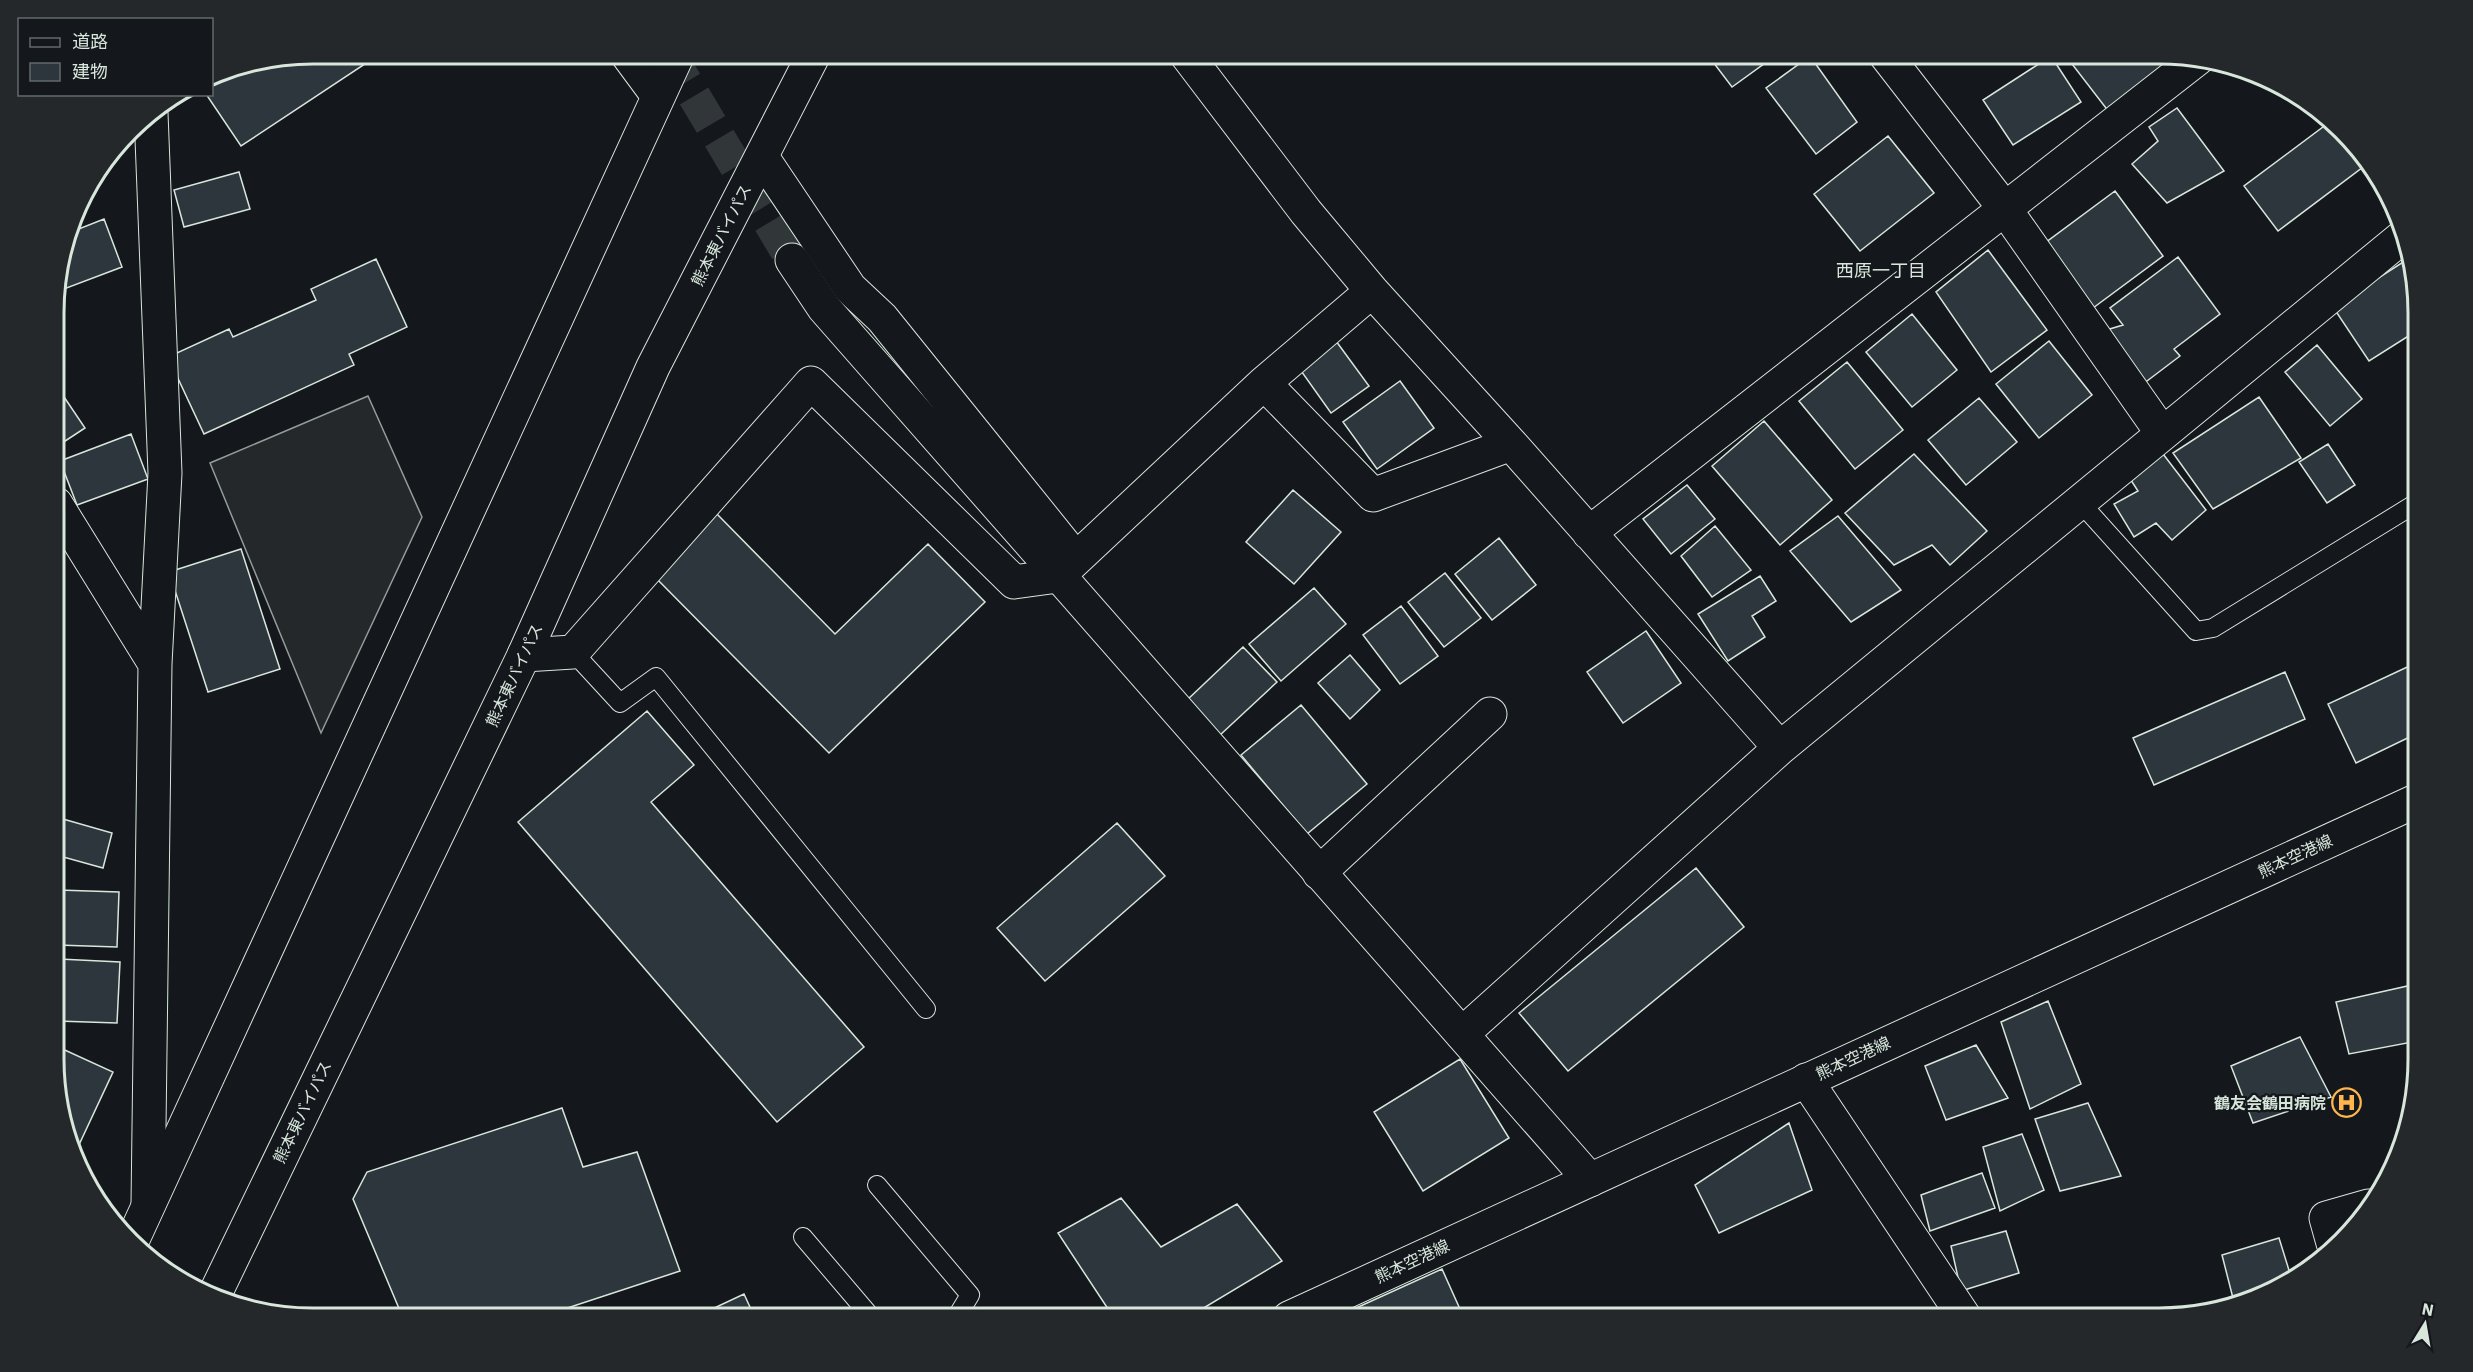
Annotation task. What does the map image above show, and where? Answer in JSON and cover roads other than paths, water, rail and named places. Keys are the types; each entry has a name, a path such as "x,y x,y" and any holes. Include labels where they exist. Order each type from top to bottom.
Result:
{"main road":[{"path":"634,64 658,96"},
{"path":"136,1233 673,64"},
{"name":"熊本東バイパス","path":"217,1288 524,655 653,367 809,64"},
{"path":"1194,64 1306,212 1372,291 1780,748"},
{"path":"1893,64 2006,209 2162,433"},
{"path":"1589,533 2188,66"},
{"path":"148,1205 155,664 165,473 151,124"},
{"path":"762,157 850,288 882,318 1067,567 1319,873 1590,1180"},
{"path":"1462,1034 1780,748 2397,241"},
{"path":"792,260 824,308 1067,567"},
{"path":"524,655 573,652 811,383 1014,582 1067,567 1264,383 1372,291"},
{"path":"1264,383 1372,495 1511,444"},
{"path":"64,517 155,664"},
{"path":"1319,873 1490,714"},
{"name":"熊本空港線","path":"1311,1308 2408,805"},
{"path":"1806,1080 1959,1308"},
{"path":"2332,1239 2326,1218 2358,1209"}],"lane":[{"path":"2079,501 2196,632 2213,628 2408,508"},
{"path":"573,652 620,703 656,677 926,1009"},
{"path":"878,1185 970,1295 962,1308"},
{"path":"803,1237 863,1308"}],"tunnel":[{"path":"675,64 792,260"}],"place":[{"name":"鶴友会鶴田病院","path":"2347,1103"}],"district":[{"name":"西原一丁目","path":"1881,270"}]}
